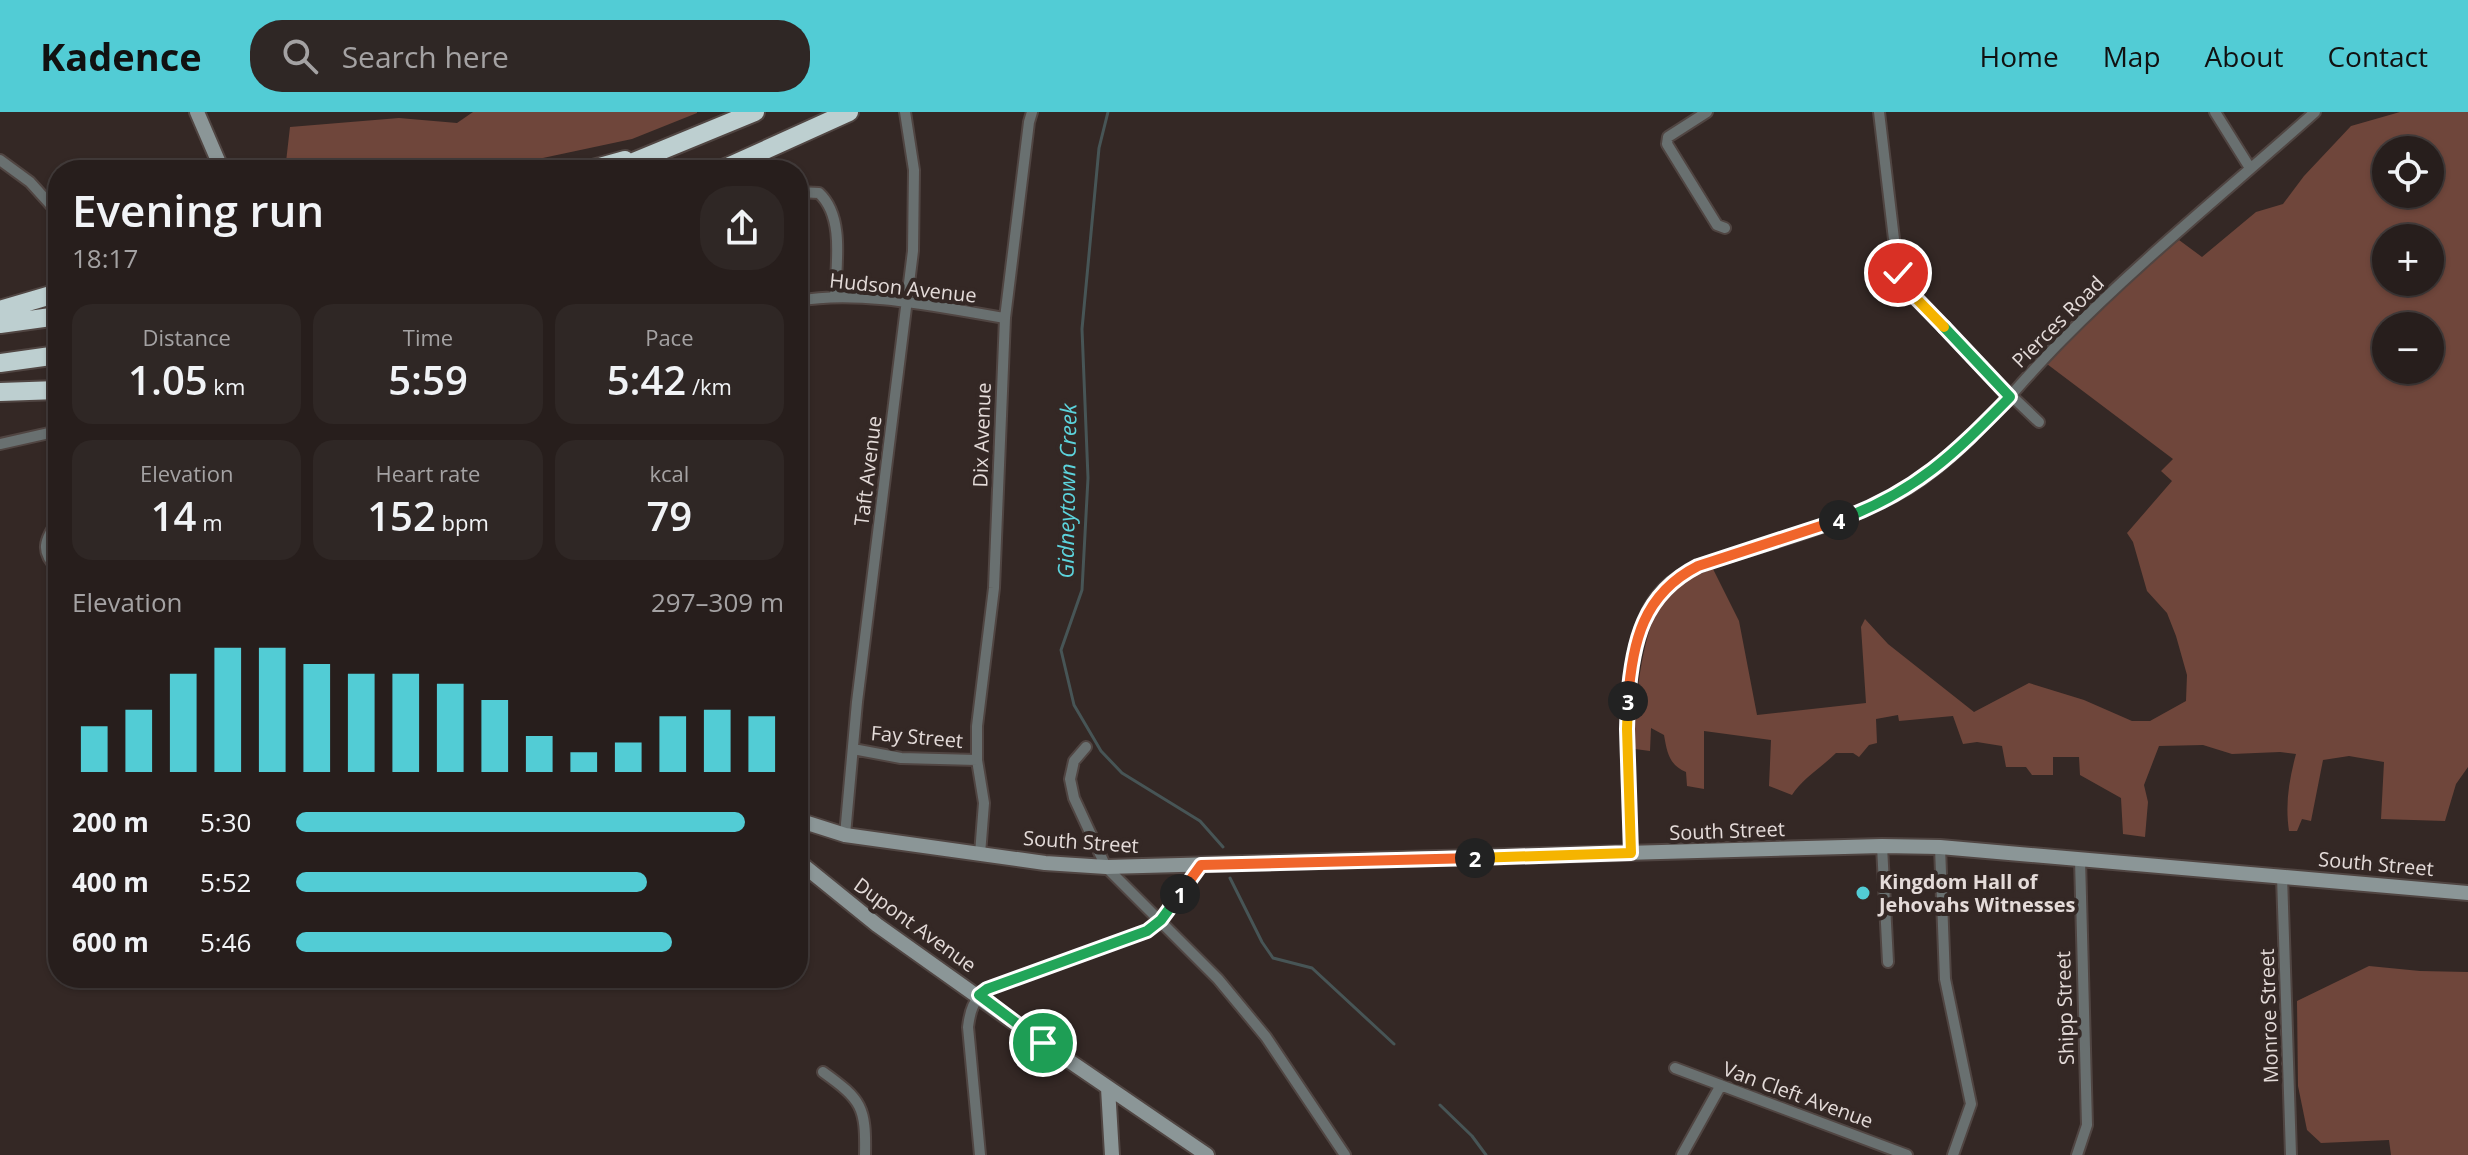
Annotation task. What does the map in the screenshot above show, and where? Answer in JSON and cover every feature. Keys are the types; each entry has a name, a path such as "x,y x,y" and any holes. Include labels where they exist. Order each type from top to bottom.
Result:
{"highway":[{"path":"640,160 755,112"},
{"path":"743,160 846,114"},
{"path":"624,160 686,142"},
{"path":"0,310 48,296"},
{"path":"0,324 48,317"},
{"path":"0,363 48,356"},
{"path":"0,392 48,390"}],"street":[{"path":"197,112 218,160"},
{"name":"Taft Avenue","path":"845,835 913,251 914,170 905,112"},
{"name":"Dix Avenue","path":"980,854 984,803 977,760 977,726 994,588 1005,318 1032,112"},
{"path":"1707,112 1668,137 1667,144 1717,225 1725,228"},
{"path":"1879,112 1898,273 1909,291 2010,397 2039,422"},
{"path":"2215,112 2250,168"},
{"name":"Pierces Road","path":"1631,853 1627,729 1630,677 1643,624 1663,589 1698,566 1877,506 1911,486 1950,456 2010,397 2061,340 2315,112"},
{"path":"0,160 30,182 48,202"},
{"path":"808,192 819,193 832,211 837,244 835,297"},
{"name":"Hudson Avenue","path":"808,300 835,297 906,303 1005,318"},
{"path":"0,444 48,433"},
{"path":"48,539 48,560"},
{"path":"1086,747 1074,761 1070,779 1074,798 1106,867 1218,979 1266,1037 1345,1155"},
{"name":"Fay Street","path":"853,749 901,758 977,760"},
{"name":"South Street","path":"808,823 845,835 1045,863 1106,867 1940,847 2468,893"},
{"path":"1882,846 1888,962"},
{"path":"1940,847 1945,979 1971,1104 1953,1155"},
{"name":"Shipp Street","path":"2077,1155 2087,1125 2080,859"},
{"path":"980,1155 968,1027 970,1011 979,995 987,989 1147,931 1161,920 1201,865"},
{"name":"Dupont Avenue","path":"808,869 877,925 1207,1155"},
{"name":"Monroe Street","path":"2282,876 2291,1155"},
{"name":"Van Cleft Avenue","path":"1675,1068 1907,1155"},
{"path":"823,1072 850,1091 865,1118 865,1155"},
{"path":"1682,1155 1721,1085"},
{"path":"1108,1088 1112,1155"}],"shaded area":[{"path":"473,112 697,112 632,139 533,160 286,160 290,127 399,118 457,123"},
{"path":"2400,112 2468,112 2468,767 2456,784 2445,821 2381,819 2384,762 2349,756 2323,760 2311,821 2302,819 2297,831 2289,831 2288,792 2296,754 2232,754 2203,745 2159,746 2144,785 2148,802 2145,837 2123,834 2121,798 2080,775 2079,757 2053,757 2053,775 2032,775 2026,767 2006,767 2002,746 1977,742 1963,744 1953,716 1899,721 1898,715 1876,719 1877,743 1869,745 1859,757 1853,753 1836,753 1792,795 1769,786 1771,740 1704,731 1704,789 1687,786 1686,772 1672,762 1664,735 1651,728 1650,751 1635,749 1641,667 1659,606 1679,584 1713,569 1739,621 1757,715 1866,703 1861,627 1865,619 1888,644 1974,712 2029,683 2084,700 2132,721 2150,721 2186,701 2187,675 2176,636 2167,613 2147,591 2133,542 2127,533 2172,481 2161,471 2173,459 2047,364 2128,284 2179,240 2202,257 2256,212 2283,204 2304,176 2351,126"},
{"path":"2369,966 2468,972 2468,1155 2391,1155 2389,1140 2321,1143 2307,1130 2298,1086 2297,1001"}],"waterway":[{"name":"Gidneytown Creek","path":"1108,112 1099,148 1082,329 1088,478 1082,590 1061,650 1074,705 1101,751 1122,773 1200,821 1223,847"},
{"name":"Gidneytown Creek","path":"1230,878 1273,958 1312,968 1394,1044"},
{"name":"Gidneytown Creek","path":"1440,1105 1472,1136 1486,1155"}],"place":[{"name":"Kingdom Hall of Jehovahs Witnesses","path":"1863,893"}],"route":[{"path":"1043,1043 979,995 987,989 1147,931 1168,912 1201,865 1631,853 1627,729 1630,677 1643,624 1663,589 1698,566 1877,506 1911,486 1950,456 2010,397 1909,291 1898,273"}]}
